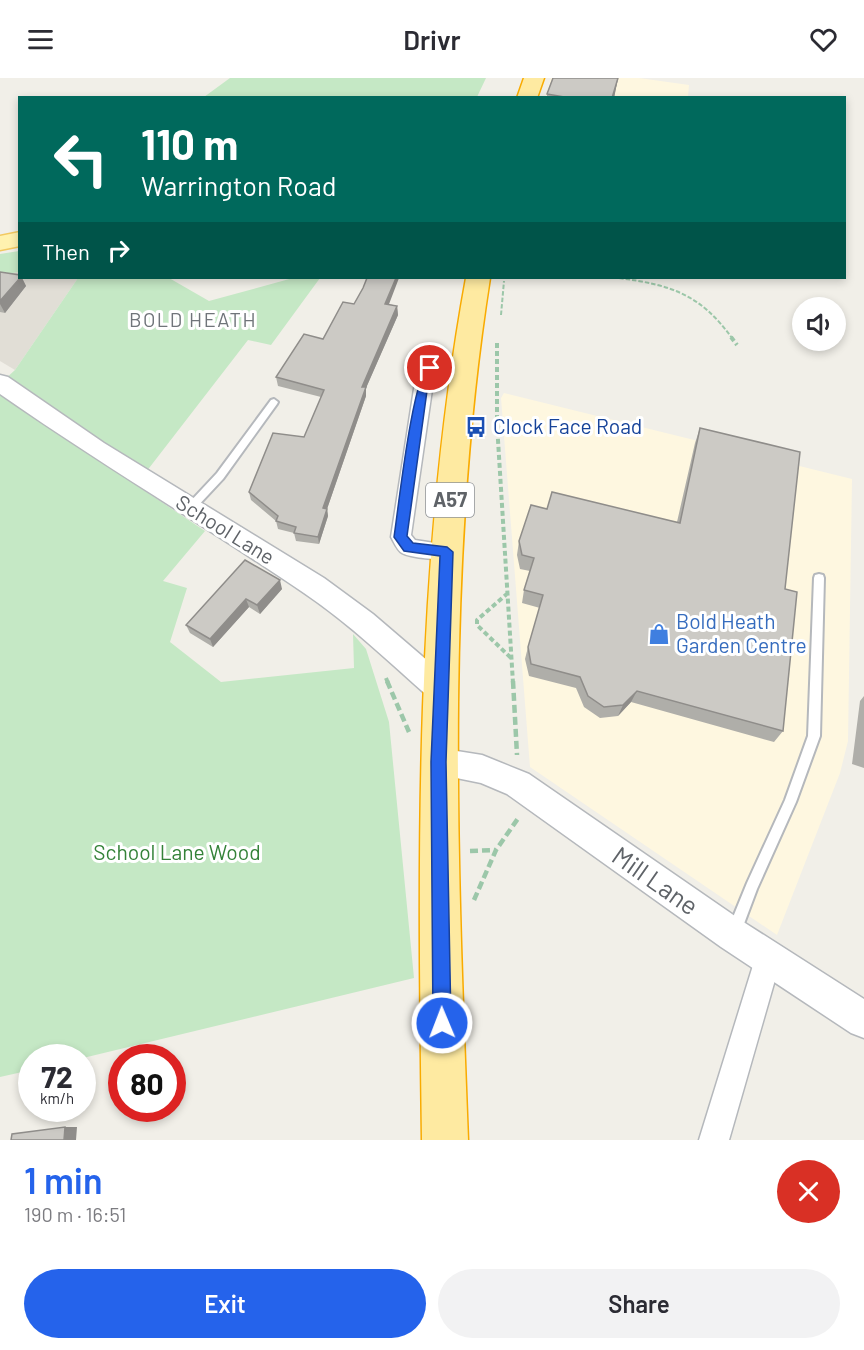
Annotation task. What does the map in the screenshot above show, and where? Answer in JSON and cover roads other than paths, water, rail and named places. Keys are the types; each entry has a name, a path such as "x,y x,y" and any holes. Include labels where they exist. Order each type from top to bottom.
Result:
{"highway":[{"path":"528,96 534,78"},
{"name":"A57","path":"445,1140 438,762 447,552 464,360 478,279"}],"main road":[{"path":"0,243 18,239"}],"street":[{"path":"447,552 409,547 401,537 425,376 430,368 464,360"},
{"name":"School Lane","path":"0,383 96,449 323,592 363,622 441,689"},
{"name":"Mill Lane","path":"438,762 482,769 518,784 768,959 864,1020"},
{"path":"719,1138 768,959"}],"lane":[{"path":"190,507 220,476 274,402"},
{"path":"733,935 751,887 790,802 814,736 819,578"}],"place":[{"name":"Clock Face Road","path":"476,427"},
{"name":"Bold Heath Garden Centre","path":"659,634"}],"district":[{"name":"BOLD HEATH","path":"193,320"}],"park label":[{"name":"School Lane Wood","path":"177,853"}]}
